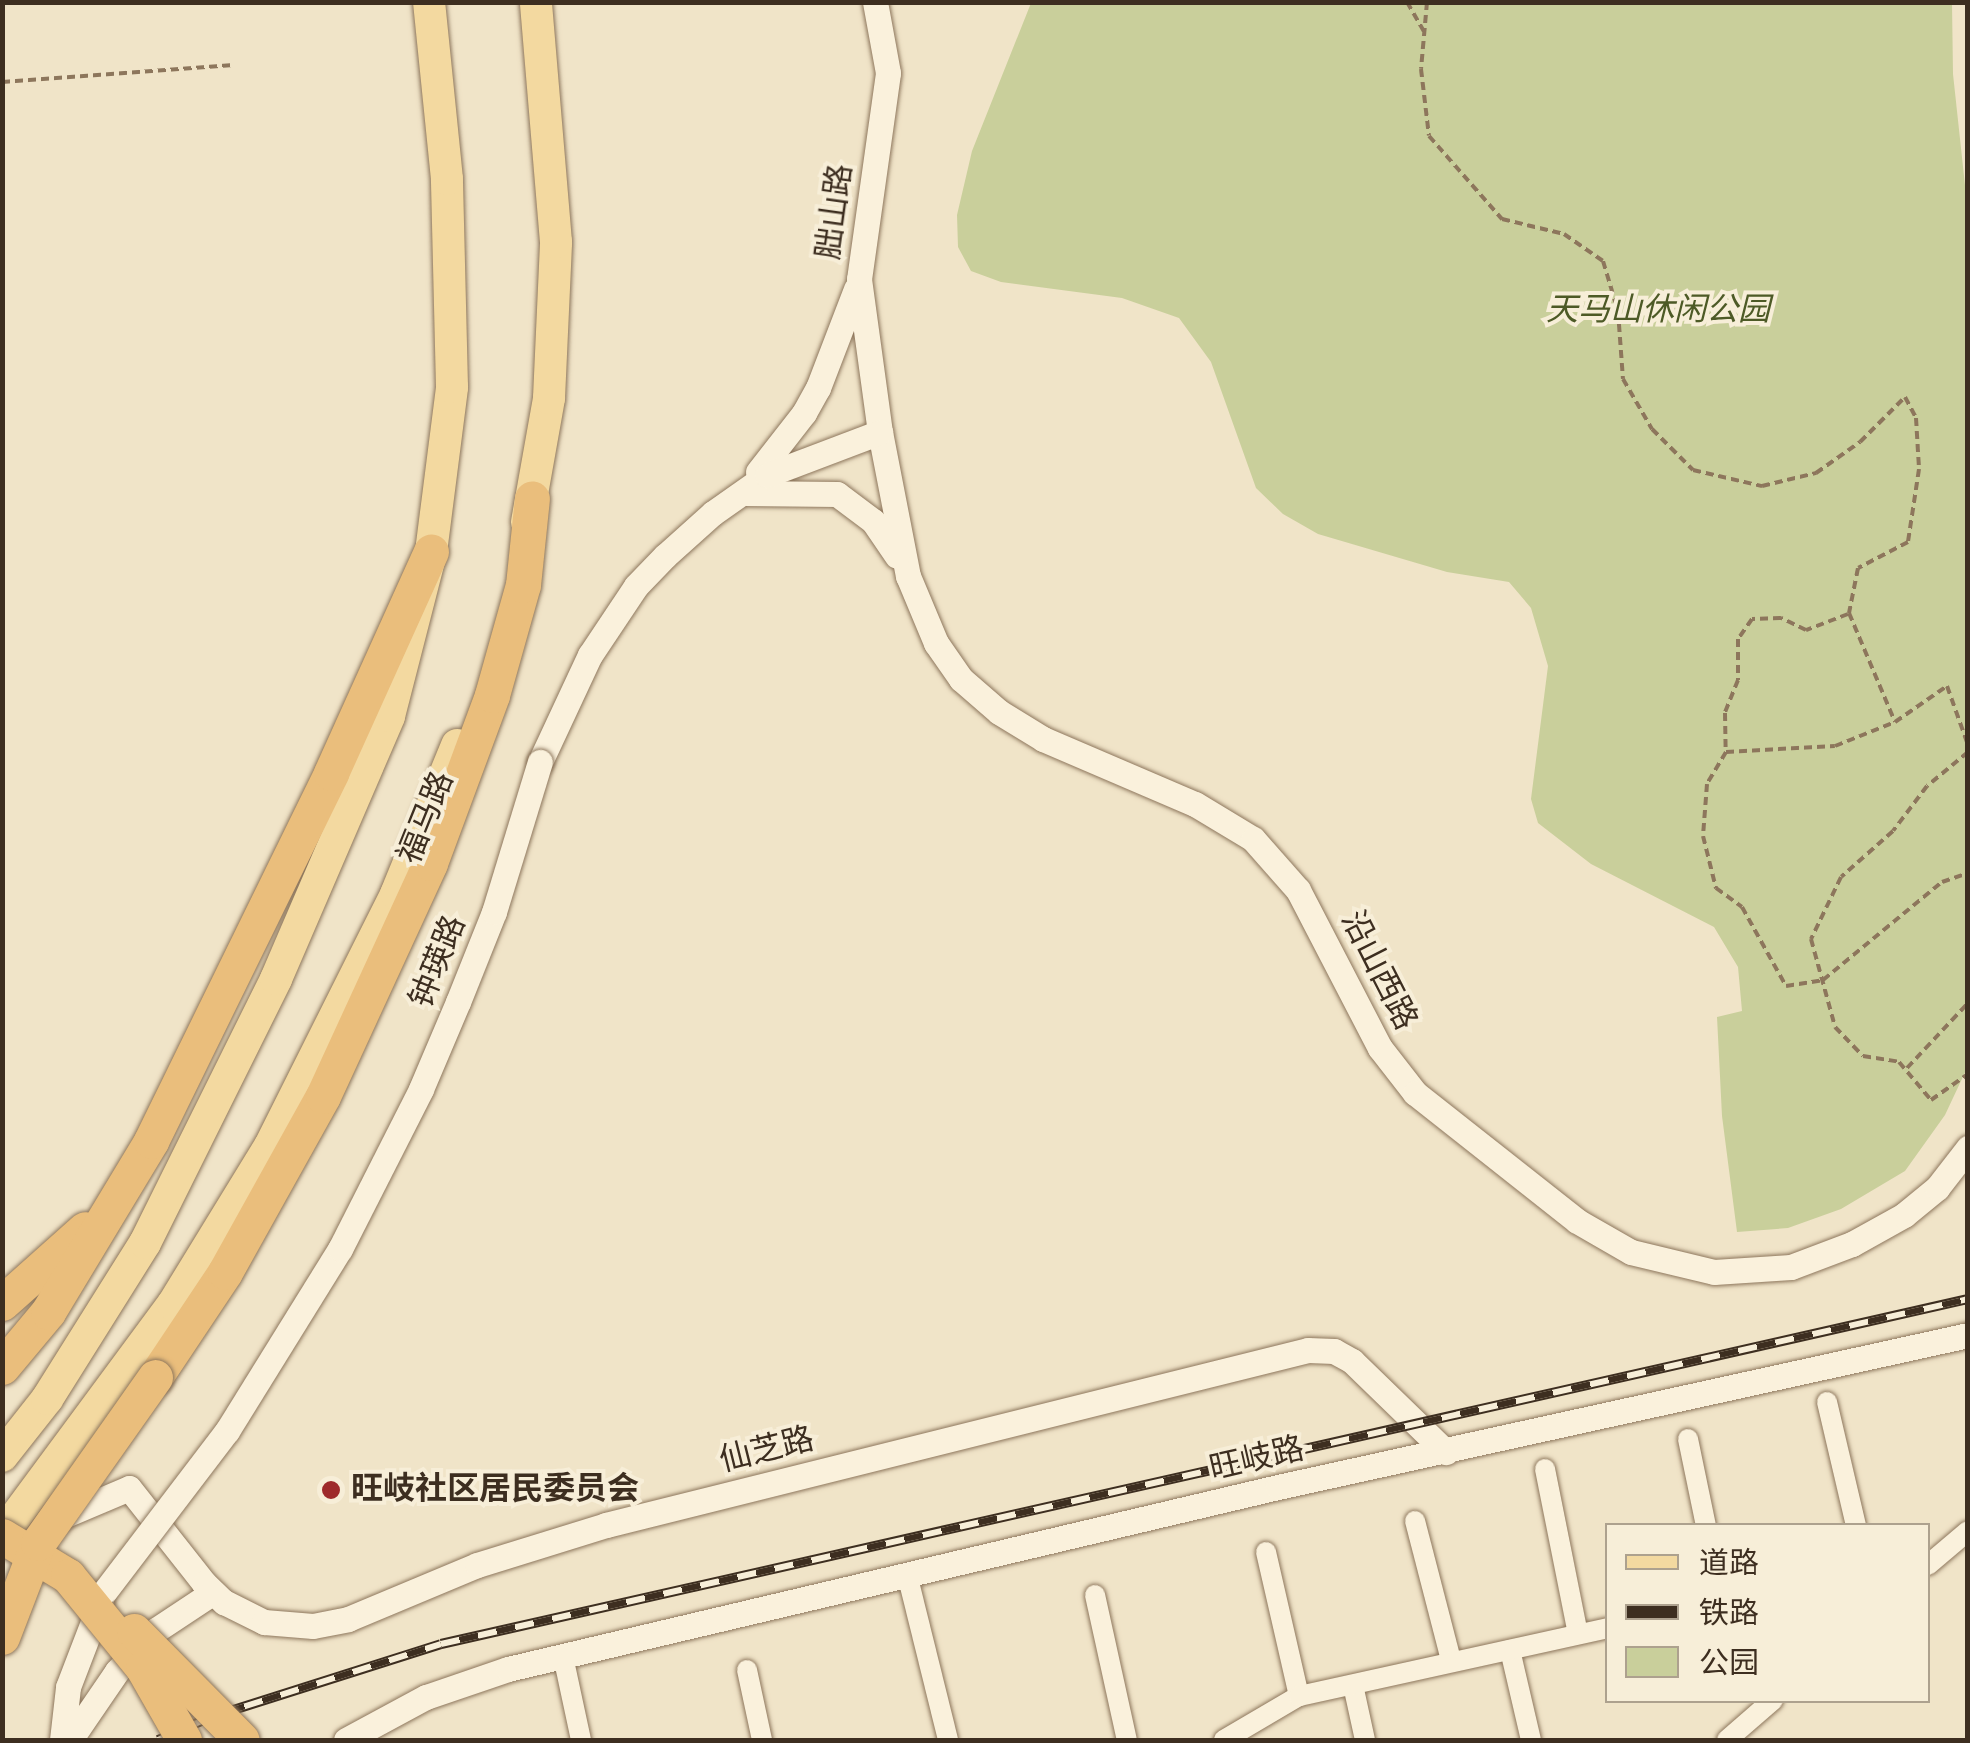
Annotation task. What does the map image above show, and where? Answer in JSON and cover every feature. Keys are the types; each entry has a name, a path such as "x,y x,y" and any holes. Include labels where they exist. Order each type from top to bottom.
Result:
{"highway":[{"path":"2,1637 38,1544 226,1272 323,1096 430,863 492,694 523,585 532,498"},
{"path":"2,1367 48,1312 151,1142 331,773 431,552"},
{"path":"2,1303 110,1204 151,1142"},
{"path":"2,1538 68,1576 166,1660 242,1740"},
{"path":"68,1576 143,1668 184,1740"}],"main road":[{"path":"2,1456 47,1399 145,1243 276,978 390,716 431,552 452,387 447,180 429,2"},
{"name":"福马路","path":"2,1538 173,1304 270,1146 396,894 490,662 532,498 550,398 556,242 536,2"}],"street":[{"name":"胐山路","path":"875,2 888,73 860,279 880,432"},
{"path":"739,493 804,413 834,354 860,279"},
{"name":"钟瑛路","path":"66,1740 68,1687 105,1591 226,1431 281,1348 365,1203 421,1089 494,912 540,762 590,654 618,611 665,556 739,493 792,462 880,432"},
{"name":"沿山西路","path":"880,432 908,576 936,643 961,679 984,701 1053,744 1217,815 1266,852 1298,890 1380,1048 1406,1082 1468,1138 1601,1236 1647,1258 1696,1270 1752,1272 1791,1267 1852,1244 1904,1215 1937,1188 1968,1148"},
{"path":"739,493 836,494 873,521 908,576"},
{"name":"旺岐路","path":"346,1740 426,1697 563,1656 908,1578 1278,1487 1968,1334"},
{"name":"仙芝路","path":"2,1538 129,1488 212,1592 264,1622 296,1626 331,1624 477,1565 606,1525 1308,1350 1334,1350 1352,1360 1446,1452"},
{"path":"1827,1402 1855,1523"},
{"path":"1688,1439 1705,1523"},
{"path":"1546,1469 1578,1634"},
{"path":"1415,1520 1450,1660"},
{"path":"1930,1563 1968,1531"},
{"path":"1266,1552 1300,1696"},
{"path":"908,1578 948,1740"},
{"path":"66,1740 117,1670 156,1630 212,1592"},
{"path":"1095,1595 1127,1740"},
{"path":"1224,1740 1300,1696 1605,1629"},
{"path":"1510,1650 1531,1740"},
{"path":"563,1656 580,1740"},
{"path":"747,1670 762,1740"},
{"path":"1352,1685 1365,1740"},
{"path":"1727,1740 1770,1703"}],"path":[{"path":"1407,2 1424,32"},
{"path":"1427,2 1421,69 1430,136 1502,219 1564,234 1603,261 1618,311 1623,379 1652,429 1693,470 1762,486 1816,473 1860,442 1904,398 1916,418 1919,470 1908,542 1858,568 1849,613 1895,722"},
{"path":"2,82 233,65"},
{"path":"1849,613 1806,630 1782,618 1752,619 1738,639 1738,680 1725,713 1726,752 1708,784 1703,836 1716,888 1742,907 1786,986 1822,980 1942,882 1968,873"},
{"path":"1726,752 1835,746 1895,722 1947,686 1968,749 1927,786 1893,831 1841,877 1811,939 1835,1027 1863,1056 1907,1068 1931,1100 1968,1074"},
{"path":"1907,1068 1968,1004"}],"green space":[{"name":"天马山休闲公园","path":"1031,3 1952,3 1953,74 1968,213 1968,1066 1945,1115 1905,1171 1841,1209 1788,1228 1737,1232 1722,1116 1717,1017 1742,1011 1738,967 1714,927 1591,864 1538,823 1531,799 1548,666 1531,608 1509,582 1447,572 1318,534 1283,514 1256,488 1211,362 1179,318 1122,298 1001,282 971,271 958,247 957,215 972,151"}],"railway":[{"path":"158,1740 208,1718 441,1644 1968,1299"}],"place":[{"name":"旺岐社区居民委员会","path":"331,1490"}]}
